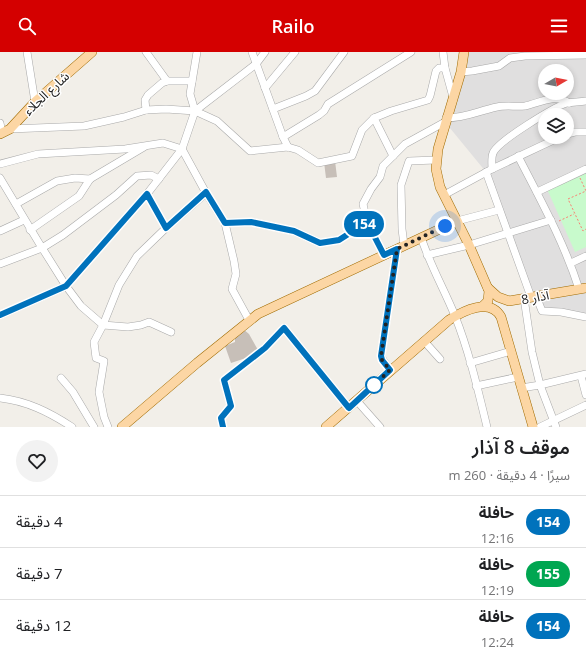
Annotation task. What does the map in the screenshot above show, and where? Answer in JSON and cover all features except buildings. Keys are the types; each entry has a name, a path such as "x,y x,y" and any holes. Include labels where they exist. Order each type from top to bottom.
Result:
{"main road":[{"name":"شارع الجلاء","path":"3,130 92,52"},
{"path":"326,427 443,324 455,316 483,306 489,298 488,288 437,178 436,160 446,120 461,72 464,52"},
{"path":"124,426 250,320 266,310 457,221"},
{"name":"8 آذار","path":"488,288 498,297 508,301 514,301 582,288"},
{"path":"501,316 507,305 514,301"},
{"path":"483,306 495,309 501,316 533,427"}],"street":[{"path":"27,52 35,102"},
{"path":"146,52 167,81"},
{"path":"196,111 190,94 197,52"},
{"path":"252,52 288,147"},
{"path":"0,315 66,286 147,194 182,149 196,111 256,64 265,52"},
{"path":"265,88 295,52"},
{"path":"273,109 315,92 344,52"},
{"path":"283,137 319,115 324,111 328,104 411,52"},
{"path":"443,52 445,68 453,97"},
{"path":"461,72 499,66 510,58 525,54 586,55"},
{"path":"3,130 84,126 124,117 146,110 166,109 196,111 217,121 250,151 288,147 298,150 318,163 352,156 362,130 374,118 391,111 428,100 436,70 445,68"},
{"path":"146,110 145,100 148,94 155,88 167,81 192,81"},
{"path":"384,255 367,222 363,204 371,189 380,177 384,166 405,144 446,120 498,107 524,106 554,98 563,98 569,103"},
{"path":"555,424 540,385 532,352 530,297 499,210 489,170 493,153 502,143 556,108 569,103 586,102"},
{"path":"374,118 393,156"},
{"path":"574,132 586,132"},
{"path":"0,164 38,154 125,149 150,144 163,143 182,149 225,223 236,274 232,289 250,320"},
{"path":"30,230 79,196 90,179 150,144"},
{"path":"444,195 489,170 545,144"},
{"path":"518,156 552,222 582,288"},
{"path":"390,370 382,360 381,356 401,247 401,185 409,161 436,160"},
{"path":"537,192 586,169"},
{"path":"0,264 42,248 81,222 116,195 136,176 151,175 159,179"},
{"path":"0,178 30,230 66,286 81,306 103,325 128,326 142,325 148,322 171,332"},
{"path":"16,204 57,181 75,178 90,179"},
{"path":"108,427 104,417 99,392 104,361 96,358 94,342 103,325 119,285 137,256 206,192"},
{"path":"147,194 166,228"},
{"path":"457,221 499,210"},
{"path":"0,231 24,220"},
{"path":"225,223 251,222 294,231 320,243 339,240 367,222"},
{"path":"427,255 552,222"},
{"path":"422,237 427,255 455,316 470,363 487,427"},
{"path":"571,263 586,256"},
{"path":"530,297 542,311 561,312 586,317"},
{"path":"223,427 221,418 231,406 224,380 265,348 284,328 349,408"},
{"path":"424,341 440,359"},
{"path":"470,363 511,351"},
{"path":"521,388 584,375 586,395"},
{"path":"476,386 518,377"},
{"path":"61,378 73,392 94,427"},
{"path":"0,398 19,401 37,407 72,427"},
{"path":"357,401 380,427"},
{"path":"540,427 555,424 586,405"}],"path":[{"path":"578,172 586,191 568,200 583,231 586,229"},
{"path":"552,222 575,214"}],"shaded area":[{"path":"463,52 586,52 586,317 542,311 537,296 531,297 486,172 445,122"}],"green space":[{"path":"586,170 586,247 575,252 547,189"}],"bus line":[{"name":"154","path":"0,315 66,286 147,194 166,228 206,192 225,223 251,222 294,231 320,243 339,240 367,222 384,255 397,249 381,356 382,360 390,370 349,408 284,328 265,348 224,380 231,406 221,418 223,427"}],"route":[{"path":"374,385 371,388 390,370 382,360 381,356 397,249 445,226"}]}
